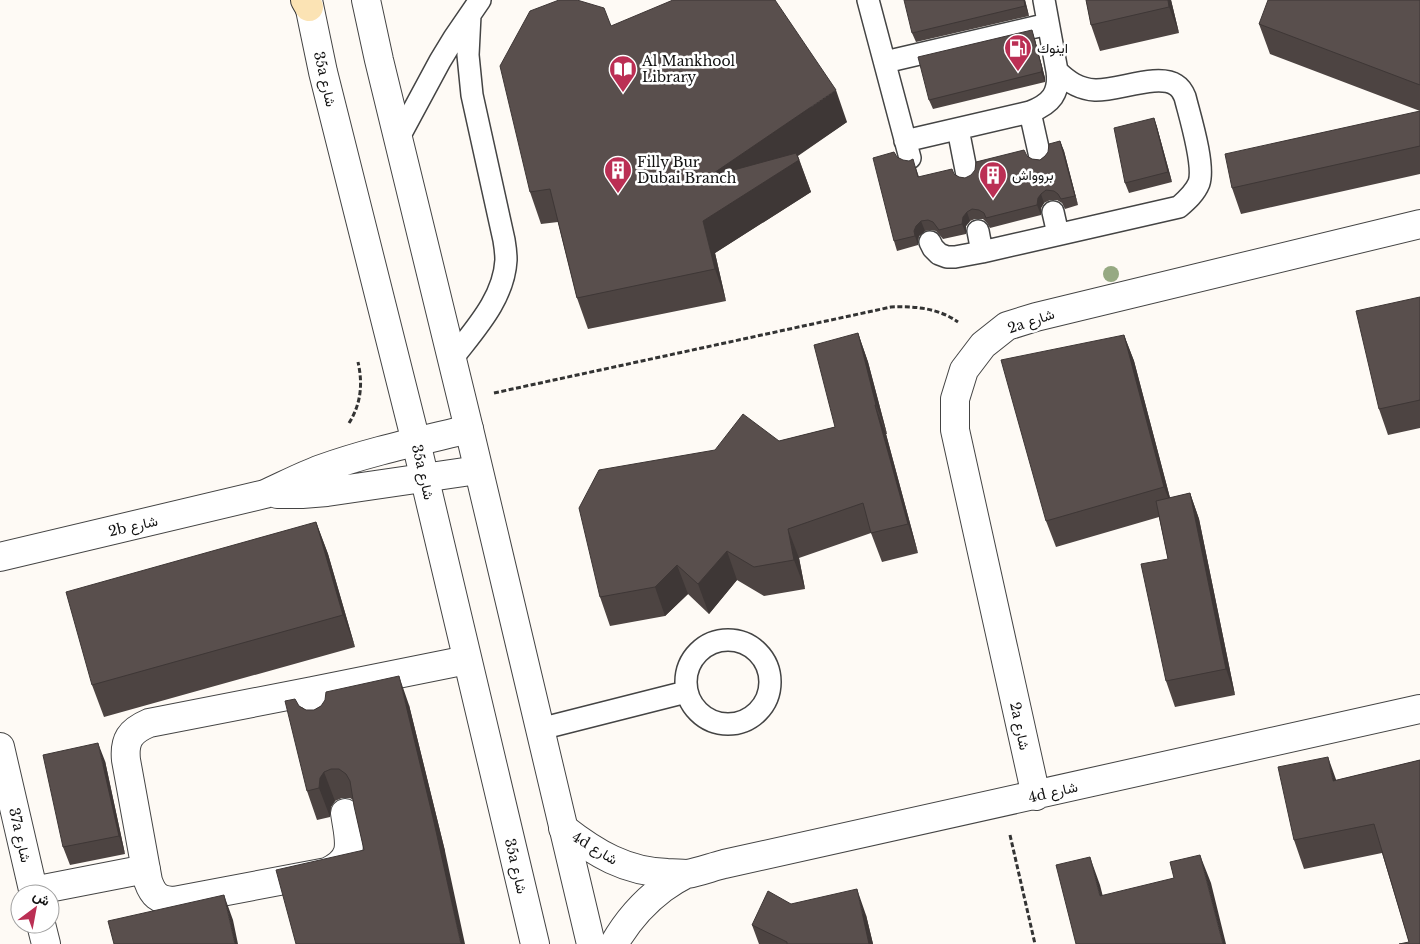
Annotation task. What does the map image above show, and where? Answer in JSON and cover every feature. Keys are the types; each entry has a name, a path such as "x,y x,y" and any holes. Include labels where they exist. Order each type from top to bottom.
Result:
{"street":[{"path":"366,0 591,944"},
{"name":"35a شارع","path":"307,2 416,442 535,944"},
{"name":"2a شارع","path":"1036,796 956,430 955,399 964,370 983,345 1007,326 1036,317 1420,224"},
{"name":"2b شارع","path":"0,557 265,494 320,470 416,442 469,429"},
{"name":"2b شارع","path":"265,494 302,494 478,470"},
{"path":"345,814 350,848 338,867 328,872 166,901 158,898 152,890 146,870 125,748 129,736 138,728 149,723 467,660"},
{"path":"313,691 321,724"},
{"name":"4d شارع","path":"614,944 624,928 642,907 662,888 686,874 1420,709"},
{"name":"37a شارع","path":"0,747 6,800 31,884"},
{"name":"4d شارع","path":"563,828 584,845 607,858 633,868 659,873 686,874"},
{"path":"60,888 146,870"}],"lane":[{"path":"870,0 907,149 958,128 1030,112 1041,108 1050,101 1058,82 1044,0"},
{"path":"398,138 440,61 475,7"},
{"path":"452,359 496,298 503,279 506,260 504,240 472,95 468,55 475,7"},
{"path":"885,62 1048,24"},
{"path":"930,242 939,254 947,257 982,252 1179,207 1195,191 1201,171 1200,161 1186,97 1182,90 1176,85 1160,80 1097,90 1075,85 1057,71"},
{"path":"1030,112 1040,157"},
{"path":"958,128 967,175"},
{"path":"1053,212 1058,234"},
{"path":"978,231 982,252"},
{"path":"718,640 735,640 751,646 763,658 770,673 770,690 765,706 753,718 738,724 721,724 705,719 693,707 686,692 686,675 692,659 703,647 718,640"},
{"path":"540,729 686,692"}],"path":[{"path":"462,400 891,307 912,306 932,309 952,318 983,345"},
{"path":"344,430 355,414 360,395 361,375 356,356"},
{"path":"1002,803 1035,944"}],"building":[{"name":"Filly Bur Dubai Branch","path":"559,0 577,0 604,8 611,26 673,0 775,0 836,90 708,177 796,153 799,160 703,221 715,269 577,298 550,189 530,192 500,66 530,11"},
{"path":"904,0 1024,0 1025,6 912,33"},
{"path":"1086,0 1168,0 1169,7 1091,25"},
{"path":"1268,0 1420,0 1420,85 1259,24"},
{"path":"1032,30 1042,68 1041,72 929,100 918,57"},
{"path":"1420,111 1420,146 1232,188 1225,154"},
{"path":"1154,118 1168,172 1125,183 1114,128"},
{"path":"1060,141 1075,196 1061,199 1054,191 1046,190 1038,198 1037,205 986,218 984,213 972,209 963,217 962,224 939,230 933,222 928,220 921,221 914,231 915,236 894,241 873,158 894,152 897,157 903,160 909,161 913,159 918,177 952,169 954,174 965,178 975,170 976,162 1024,150 1027,156 1040,160 1048,152 1049,144"},
{"path":"1420,297 1420,400 1379,409 1356,311"},
{"path":"858,333 875,405 908,524 871,533 863,503 788,529 794,560 754,567 727,551 698,584 677,565 655,587 600,597 579,508 599,470 715,450 743,414 779,441 835,427 814,345"},
{"path":"1124,335 1164,487 1046,521 1001,360"},
{"path":"1190,493 1226,669 1166,681 1141,564 1168,559 1156,501"},
{"path":"316,522 343,615 92,685 66,592"},
{"path":"399,676 461,944 296,944 276,870 364,850 350,781 346,774 339,769 331,769 324,772 320,778 319,788 307,791 285,701 295,699 299,706 306,710 314,710 321,706 325,700 326,692"},
{"path":"98,743 119,836 63,847 43,755"},
{"path":"1328,757 1333,781 1420,760 1420,944 1399,944 1409,942 1374,824 1294,840 1278,767"},
{"path":"1200,855 1223,944 1076,944 1056,865 1090,857 1100,896 1174,878 1170,862"},
{"path":"857,889 869,944 787,944 787,942 752,925 768,891 791,904"},
{"path":"224,895 235,944 114,944 108,921"}],"place":[{"name":"اينوك","path":"1018,72"},
{"name":"Al Mankhool Library","path":"623,93"},
{"name":"Filly Bur Dubai Branch","path":"618,194"},
{"name":"بروواش","path":"993,199"}]}
